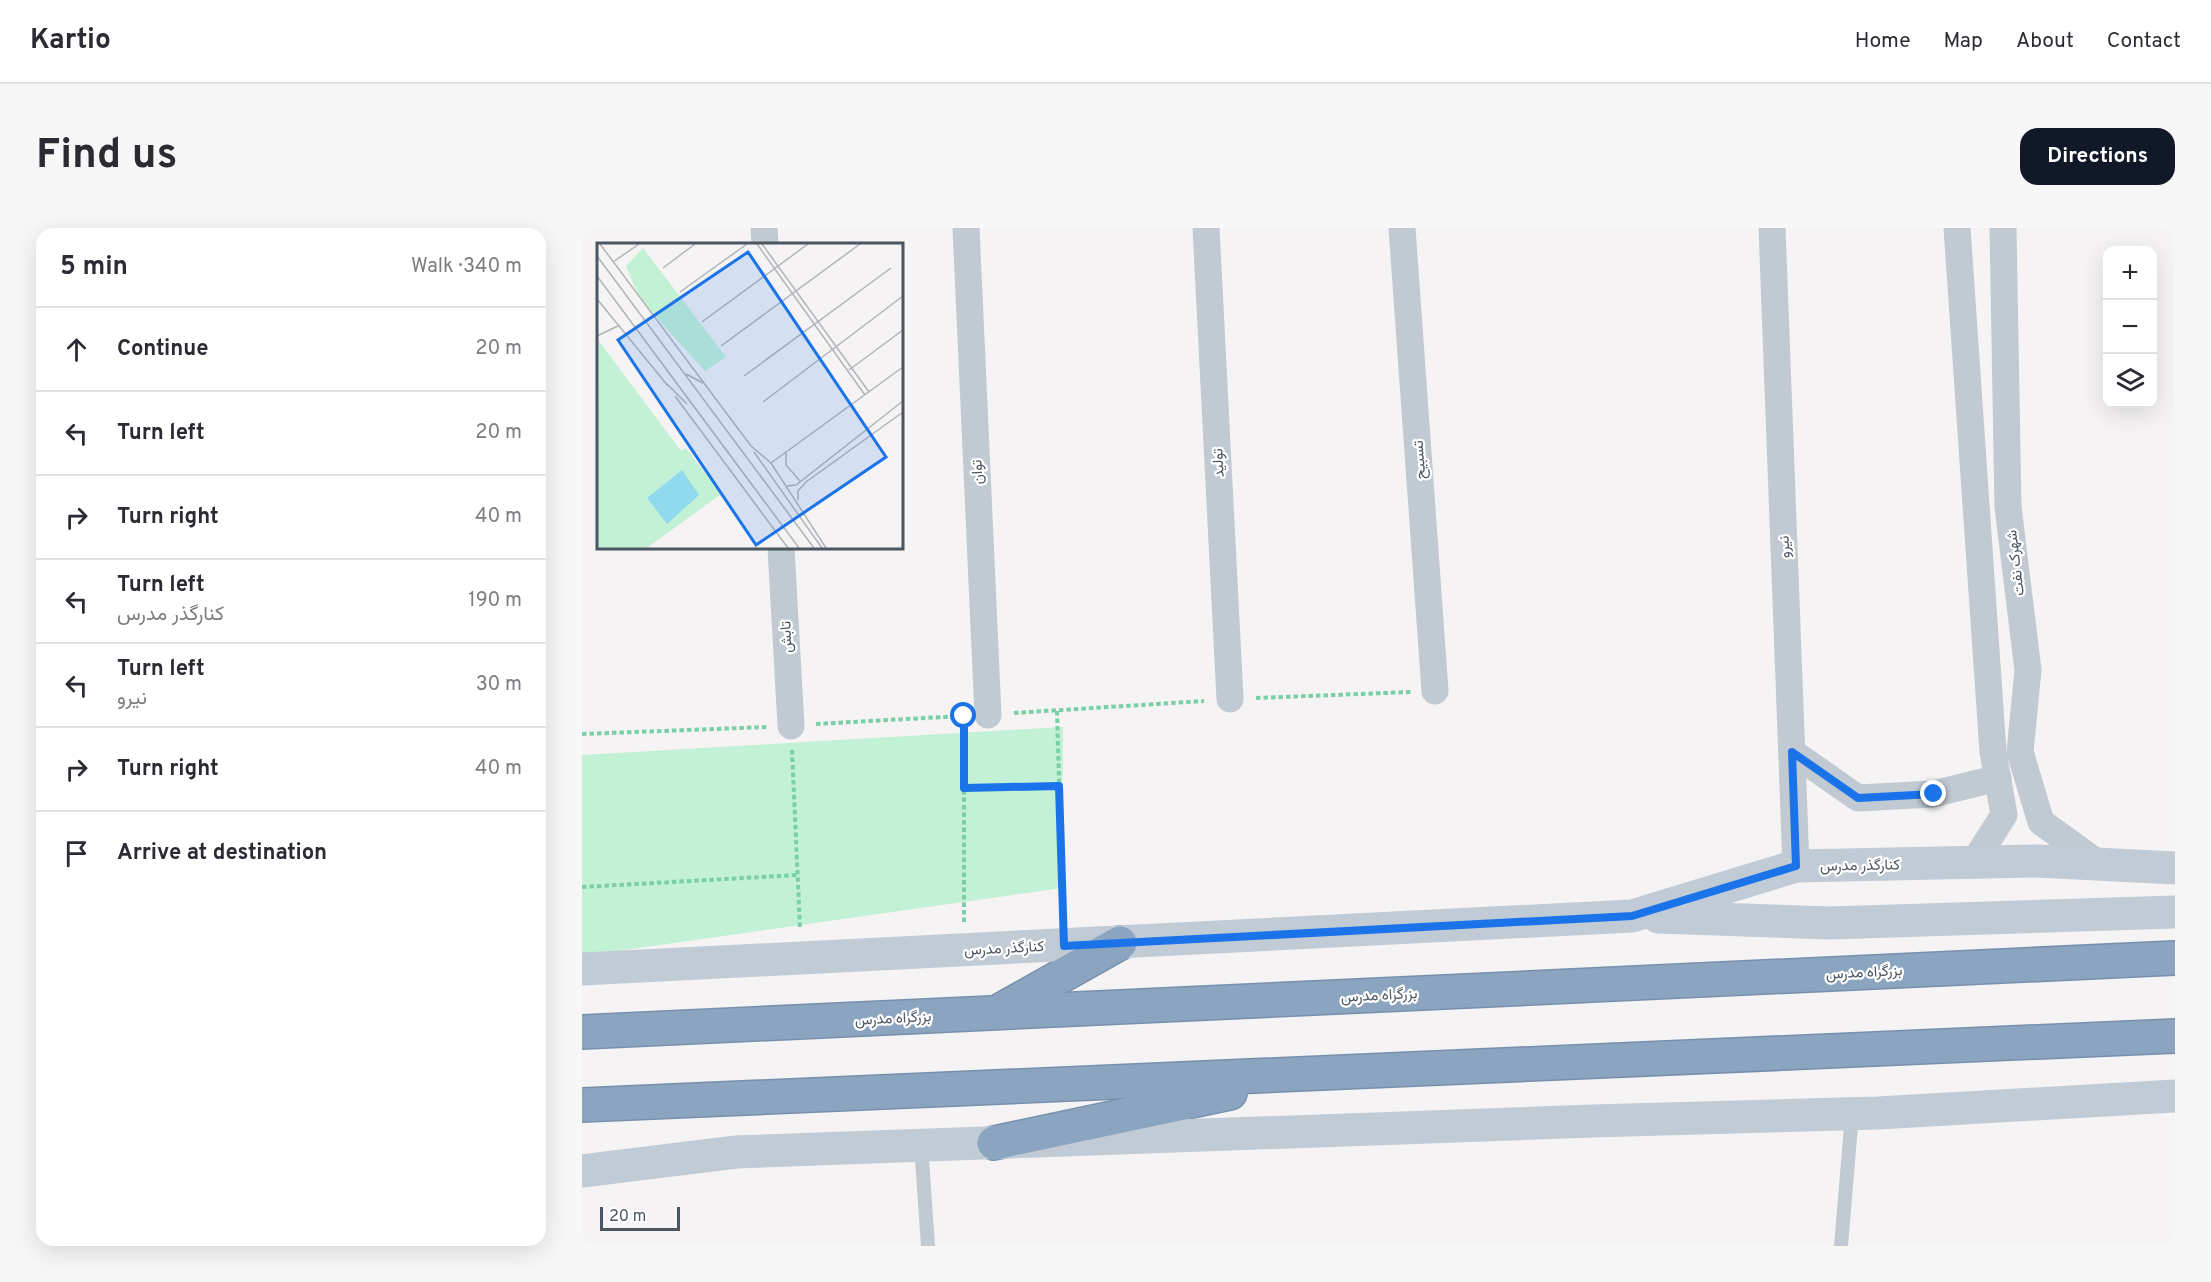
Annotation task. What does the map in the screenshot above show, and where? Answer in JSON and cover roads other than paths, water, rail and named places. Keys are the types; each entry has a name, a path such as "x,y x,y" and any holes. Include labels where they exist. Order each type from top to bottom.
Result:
{"highway":[{"path":"994,1014 1120,943"},
{"name":"بزرگراه مدرس","path":"582,1032 2175,958"},
{"path":"582,1105 2175,1036"},
{"path":"994,1143 1326,1073"}],"street":[{"path":"764,228 765,243"},
{"name":"توان","path":"966,228 976,716"},
{"name":"تولید","path":"1206,228 1230,699"},
{"name":"تسبیح","path":"1402,228 1436,691"},
{"name":"نیرو","path":"1772,228 1796,866"},
{"path":"1957,228 1992,740 2004,815 1974,862"},
{"name":"شهرک نفت","path":"2003,228 2008,507 2028,670 2020,752 2042,822 2099,864"},
{"name":"تابش","path":"782,549 791,726"},
{"path":"1792,752 1858,798 1934,794 1998,778"},
{"name":"کنارگذر مدرس","path":"582,969 1632,916 1796,866 2037,861 2175,868"},
{"path":"1632,916 1830,923 2175,912"},
{"path":"582,1171 736,1152 1852,1114 2175,1096"}],"lane":[{"path":"1841,1246 1852,1114"},
{"path":"921,1145 928,1246"}]}
